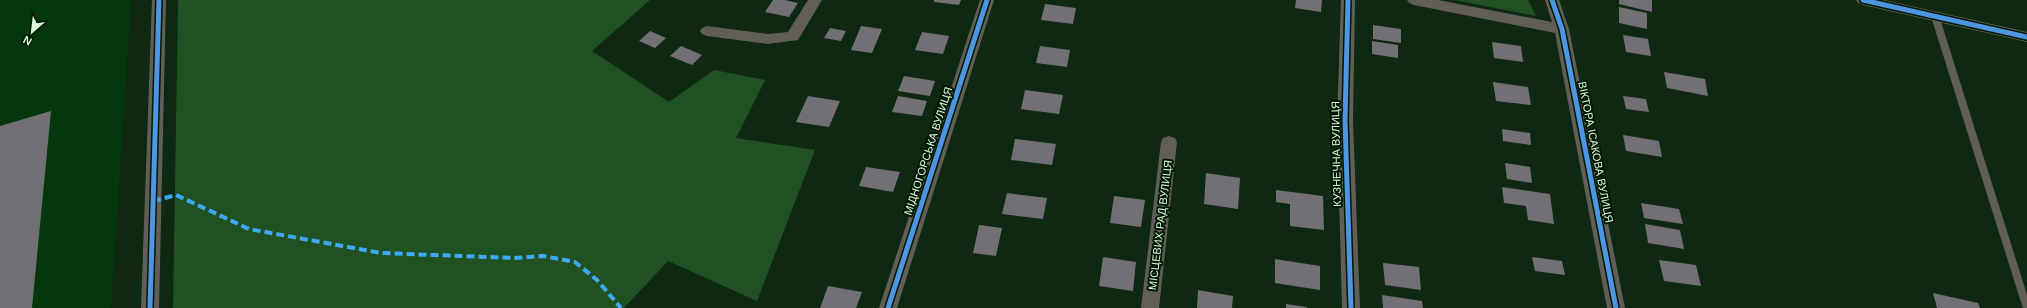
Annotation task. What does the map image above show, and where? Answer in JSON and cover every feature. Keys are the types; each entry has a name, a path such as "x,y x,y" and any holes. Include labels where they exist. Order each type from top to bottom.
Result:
{"street":[{"path":"150,308 158,0"},
{"path":"707,31 768,39 793,36 815,0"},
{"name":"МІДНОГОРСЬКА ВУЛИЦЯ","path":"888,308 987,0"},
{"name":"КУЗНЕЧНА ВУЛИЦЯ","path":"1348,0 1345,120 1351,308"},
{"path":"1414,0 1562,29"},
{"name":"ВІКТОРА ІСАКОВА ВУЛИЦЯ","path":"1552,0 1562,29 1616,308"},
{"path":"1863,0 2027,37"},
{"name":"МІСЦЕВИХ РАД ВУЛИЦЯ","path":"1150,308 1169,142"}],"lane":[{"path":"1935,16 2027,308"}],"shaded area":[{"path":"0,0 131,0 111,308 0,308"},
{"path":"178,0 650,0 592,51 669,102 714,70 765,80 736,138 815,150 757,301 668,261 624,308 173,308"},
{"path":"1454,0 1528,0 1536,16"}],"building":[{"path":"773,0 785,0 798,3 789,17 765,12"},
{"path":"934,0 961,0 959,5 934,2"},
{"path":"1296,0 1322,0 1321,12 1295,8"},
{"path":"1619,0 1652,0 1652,12 1619,4"},
{"path":"1045,4 1076,8 1073,24 1041,20"},
{"path":"1619,7 1647,13 1647,29 1619,23"},
{"path":"1373,25 1401,29 1401,43 1373,39"},
{"path":"861,26 882,29 872,53 851,50"},
{"path":"830,28 846,31 841,41 824,38"},
{"path":"650,31 666,38 655,48 639,41"},
{"path":"922,32 949,36 943,54 915,50"},
{"path":"1623,35 1648,39 1651,56 1626,52"},
{"path":"1372,41 1398,45 1398,58 1372,54"},
{"path":"1492,42 1521,46 1523,62 1494,58"},
{"path":"681,46 702,55 692,65 670,56"},
{"path":"1040,46 1070,50 1067,67 1036,63"},
{"path":"1664,72 1705,79 1708,96 1667,88"},
{"path":"904,76 935,81 930,96 898,91"},
{"path":"1493,82 1528,87 1531,105 1496,101"},
{"path":"1025,90 1063,95 1059,114 1021,109"},
{"path":"808,96 840,101 829,127 796,122"},
{"path":"898,96 927,101 922,116 892,112"},
{"path":"1623,96 1646,99 1649,112 1626,109"},
{"path":"51,111 32,308 0,308 0,126"},
{"path":"1502,129 1530,133 1531,145 1503,141"},
{"path":"1623,135 1659,141 1662,157 1626,151"},
{"path":"1015,139 1056,144 1052,165 1011,160"},
{"path":"1505,163 1530,167 1532,183 1507,179"},
{"path":"866,167 900,172 893,192 859,186"},
{"path":"1206,173 1240,178 1238,209 1204,204"},
{"path":"1502,187 1550,194 1554,224 1528,220 1526,206 1504,203"},
{"path":"1276,190 1323,196 1324,230 1290,226 1290,204 1276,202"},
{"path":"1007,193 1047,198 1043,219 1002,214"},
{"path":"1114,196 1145,200 1141,227 1110,223"},
{"path":"1641,203 1679,209 1683,224 1644,218"},
{"path":"1645,224 1680,230 1684,249 1648,243"},
{"path":"979,225 1002,228 996,256 973,253"},
{"path":"1103,257 1136,262 1133,291 1099,286"},
{"path":"1532,257 1562,261 1565,275 1535,271"},
{"path":"1275,259 1320,266 1320,290 1275,283"},
{"path":"1659,260 1696,265 1701,286 1664,281"},
{"path":"1383,263 1419,267 1421,290 1385,285"},
{"path":"828,286 862,292 856,308 820,308"},
{"path":"1198,290 1233,296 1232,308 1197,308"},
{"path":"1933,293 1978,303 1980,308 1937,308"},
{"path":"1382,295 1422,301 1423,308 1383,308"},
{"path":"1286,304 1307,307 1307,308 1286,308"}],"marked path":[{"path":"153,201 176,195 249,229 381,253 514,258 543,256 575,262 597,280 621,308"}],"cycle path":[{"path":"150,308 159,0"},
{"path":"888,308 987,0"},
{"path":"1348,0 1345,120 1351,308"},
{"path":"1552,0 1562,29 1616,308"},
{"path":"1863,0 2027,37"}]}
